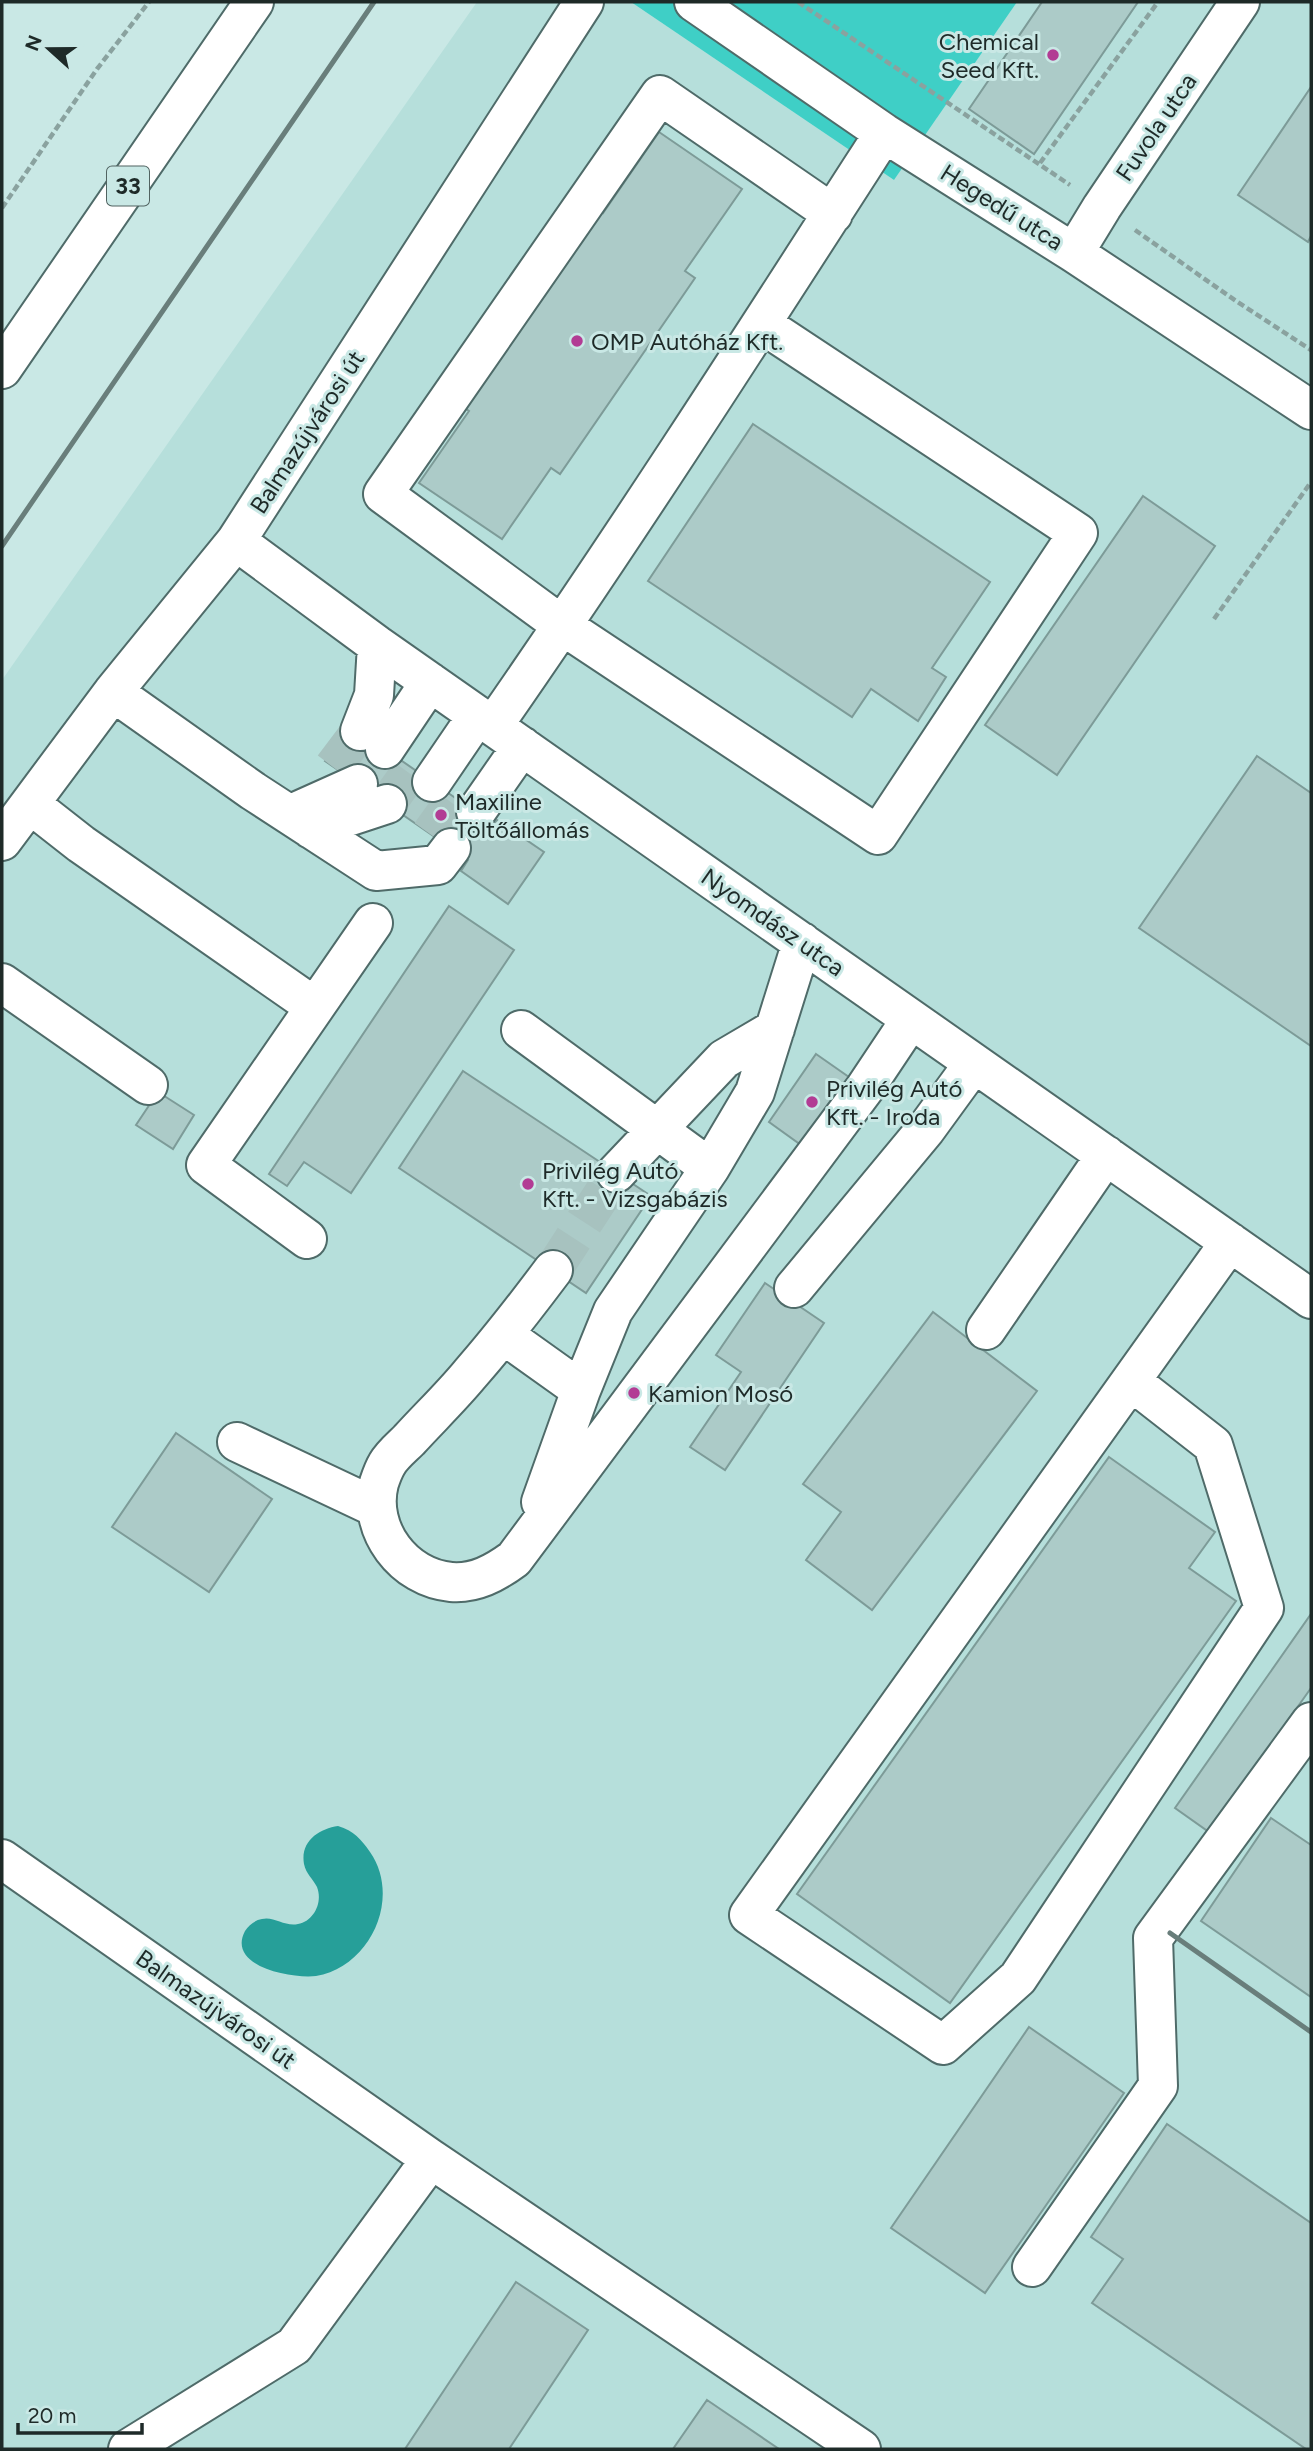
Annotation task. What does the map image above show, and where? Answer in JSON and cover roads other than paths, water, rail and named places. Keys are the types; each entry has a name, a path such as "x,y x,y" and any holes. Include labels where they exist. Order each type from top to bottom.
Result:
{"street":[{"name":"33","path":"2,369 254,2"},
{"name":"Balmazújvárosi út","path":"2,841 113,692 236,541 584,2"},
{"name":"Hegedű utca","path":"694,2 884,133 1074,253 1311,410"},
{"name":"Fuvola utca","path":"1074,253 1240,2"},
{"path":"762,324 1078,533 878,835 563,626 383,494 660,95 832,214"},
{"path":"420,773 480,717 563,626 884,133"},
{"name":"Nyomdász utca","path":"236,541 377,645 1311,1299"},
{"path":"377,645 374,695 420,773"},
{"path":"113,692 310,829 376,871 438,865 394,809"},
{"path":"420,773 480,717"},
{"path":"420,773 480,717"},
{"path":"30,804 81,844 315,1007"},
{"path":"310,829 394,809"},
{"path":"310,829 394,809"},
{"path":"307,1239 206,1165 373,923"},
{"path":"527,1541 581,1390 613,1311 710,1168 755,1092 802,942"},
{"path":"2,983 148,1085"},
{"path":"553,1270 469,1376 387,1463 379,1485 377,1508 382,1530 393,1550 409,1567 429,1577 451,1582 474,1581 496,1573 514,1559 865,1088 911,1019"},
{"path":"616,1173 724,1059 775,1029"},
{"path":"521,1030 710,1168"},
{"path":"794,1288 926,1129 974,1063"},
{"path":"986,1330 1106,1155"},
{"path":"1131,1381 1213,1445 1265,1608 1018,1978 943,2045 749,1915 1230,1242"},
{"path":"504,1335 581,1390"},
{"path":"237,1442 377,1508"},
{"path":"1032,2267 1158,2086 1153,1938 1311,1722"},
{"name":"Balmazújvárosi út","path":"2,1859 431,2159 861,2449"},
{"path":"128,2449 294,2347 431,2159"}],"tunnel":[{"path":"333,767 360,731"},
{"path":"387,804 413,768"},
{"path":"430,834 456,798"},
{"path":"553,1270 616,1173"}],"railway":[{"path":"2,546 374,2"},
{"path":"1170,1933 1311,2032"}],"place":[{"name":"Chemical Seed Kft.","path":"1053,55"},
{"name":"OMP Autóház Kft.","path":"577,341"},
{"name":"Maxiline Töltőállomás","path":"441,815"},
{"name":"Privilég Autó Kft. - Iroda","path":"812,1102"},
{"name":"Privilég Autó Kft. - Vizsgabázis","path":"528,1184"},
{"name":"Kamion Mosó","path":"634,1393"}]}
